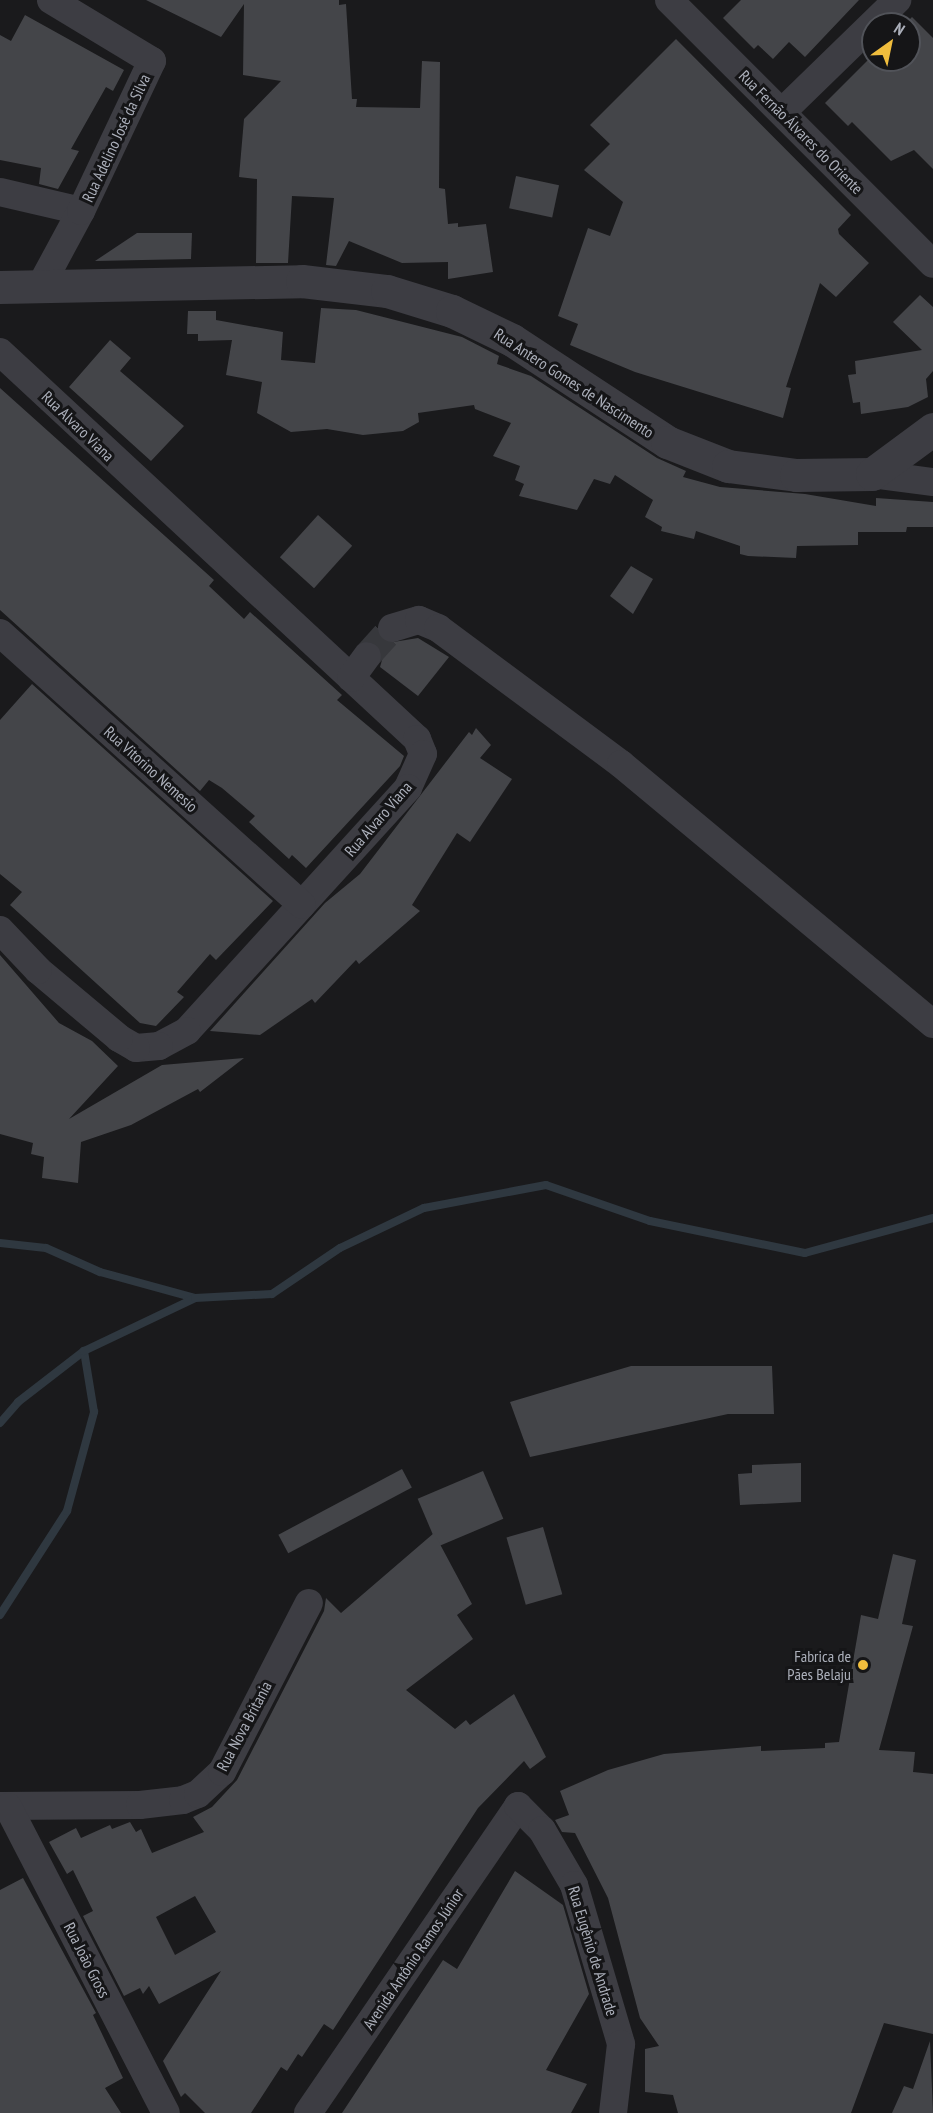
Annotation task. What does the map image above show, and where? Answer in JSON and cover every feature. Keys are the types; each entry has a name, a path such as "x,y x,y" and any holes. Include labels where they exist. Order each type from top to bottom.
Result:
{"street":[{"name":"Rua Adelino José da Silva","path":"40,287 81,211 152,61 51,0"},
{"name":"Rua Fernão Álvares do Oriente","path":"669,0 933,264"},
{"path":"782,112 897,0"},
{"path":"0,192 81,211"},
{"name":"Rua Antero Gomes de Nascimento","path":"0,287 302,281 387,291 452,311 512,340 596,397 698,457 728,466 796,475 872,474 933,482"},
{"name":"Rua Alvaro Viana","path":"0,352 359,667 417,739 423,754 421,763 408,788 187,1031 159,1046 136,1048 119,1038 38,970 0,930"},
{"path":"872,474 933,429"},
{"path":"392,628 419,620 438,628 621,764 933,1024"},
{"name":"Rua Vitorino Nemesio","path":"0,633 302,905"},
{"name":"Rua Nova Britania","path":"4,1807 140,1805 183,1800 203,1790 222,1772 309,1603"},
{"name":"Avenida Antônio Ramos Júnior","path":"308,2113 518,1806"},
{"name":"Rua Eugênio de Andrade","path":"518,1806 542,1830 574,1885 621,2044 613,2113"},
{"name":"Rua João Gross","path":"4,1807 166,2113"}],"building":[{"path":"146,0 339,0 339,5 346,4 352,99 357,99 356,107 420,108 422,61 440,62 439,188 445,189 448,224 458,223 458,227 486,224 493,272 448,279 448,262 402,263 349,241 336,266 326,265 334,198 292,196 288,263 256,263 257,179 239,177 244,119 281,81 243,75 244,4 221,37"},
{"path":"741,0 859,0 805,57 789,42 773,59 758,45 754,49 723,18"},
{"path":"25,15 124,70 113,91 106,87 71,149 79,151 58,189 39,184 41,168 0,160 0,35 11,41"},
{"path":"921,26 933,38 933,169 914,150 891,161 852,122 848,126 825,103 861,67 861,72 921,72"},
{"path":"676,39 851,215 838,229 839,234 869,263 836,297 820,283 786,387 791,388 783,418 635,372 570,345 578,324 558,316 588,228 610,236 623,202 584,170 610,144 590,125"},
{"path":"516,176 559,185 552,217 509,208"},
{"path":"137,233 192,233 191,259 95,261"},
{"path":"920,295 933,307 933,371 926,379 928,397 908,407 861,414 860,402 853,403 848,375 856,374 855,361 922,350 893,322"},
{"path":"321,308 356,310 462,337 499,356 497,364 531,376 657,458 686,471 683,477 720,487 805,494 876,506 876,498 933,502 933,527 907,527 906,532 858,532 858,545 797,546 796,558 740,554 740,546 696,531 694,539 661,531 662,527 645,517 653,500 615,475 610,484 594,479 577,510 519,496 524,484 515,480 520,466 493,456 511,423 475,409 474,405 418,413 419,422 403,431 363,435 327,429 291,432 257,413 262,382 226,375 232,340 198,341 198,334 187,334 188,311 216,311 216,320 283,332 281,360 315,363"},
{"path":"110,340 131,358 120,371 184,426 151,461 69,387"},
{"path":"0,388 214,580 209,586 244,619 250,612 342,695 337,700 404,756 400,766 306,868 292,855 289,859 249,822 255,816 222,788 209,780 200,791 0,610"},
{"path":"318,515 352,546 314,588 280,557"},
{"path":"631,566 653,579 633,614 610,596"},
{"path":"418,638 449,657 418,696 380,667 387,643"},
{"path":"32,684 273,901 216,960 210,954 177,992 184,997 156,1026 140,1023 10,905 22,892 0,874 0,720"},
{"path":"476,728 491,745 480,758 512,779 470,842 457,833 412,905 420,911 359,964 356,960 315,1003 312,999 260,1035 210,1031 325,903 360,874 469,732 472,735"},
{"path":"0,955 59,1023 92,1041 118,1066 69,1119 162,1065 244,1058 200,1092 198,1089 131,1125 81,1142 78,1183 42,1178 44,1157 31,1154 33,1143 0,1134"},
{"path":"631,1366 772,1366 774,1414 728,1414 530,1457 510,1402"},
{"path":"801,1463 801,1502 740,1505 738,1474 752,1473 752,1465"},
{"path":"402,1469 412,1488 288,1553 278,1535"},
{"path":"483,1471 503,1519 438,1547 418,1499"},
{"path":"543,1527 562,1594 526,1605 506,1537"},
{"path":"434,1533 472,1604 457,1615 473,1639 406,1690 455,1729 466,1720 470,1725 514,1694 546,1757 530,1769 524,1761 478,1808 333,2030 324,2024 302,2057 298,2054 287,2071 281,2067 251,2113 205,2113 185,2093 181,2097 163,2061 221,1971 159,2004 149,1986 143,1994 140,1988 124,1996 83,1916 93,1911 73,1870 67,1874 49,1842 76,1828 81,1838 110,1825 112,1829 130,1822 136,1832 141,1829 152,1853 204,1832 193,1817 212,1807 237,1780 324,1611 326,1598 341,1613","holes":["195,1896 216,1932 175,1955 156,1917"]},
{"path":"893,1554 916,1560 902,1624 913,1626 879,1750 915,1752 913,1772 933,1774 933,2034 884,2023 851,2113 678,2113 673,2095 645,2092 645,2049 659,2046 640,2018 608,1898 575,1833 562,1832 555,1820 569,1815 560,1791 608,1770 664,1754 761,1746 761,1751 825,1748 825,1743 839,1742 861,1615 878,1619"},
{"path":"515,1871 563,1905 589,1994 546,2070 587,2084 571,2113 342,2113 443,1960 457,1969"},
{"path":"23,1878 96,2013 93,2015 123,2078 105,2088 121,2113 0,2113 0,1890"},
{"path":"930,2041 933,2113 892,2113 904,2086 913,2089"}],"waterway":[{"path":"0,1615 67,1511 94,1412 84,1351 195,1298 272,1294 340,1248 424,1208 546,1185 650,1221 805,1253 933,1218"},
{"path":"0,1243 46,1248 100,1272 195,1298"},
{"path":"0,1423 18,1402 84,1351"}],"tunnel":[{"path":"367,656 392,628"}],"place":[{"name":"Fabrica de Pães Belaju","path":"863,1665"}]}
